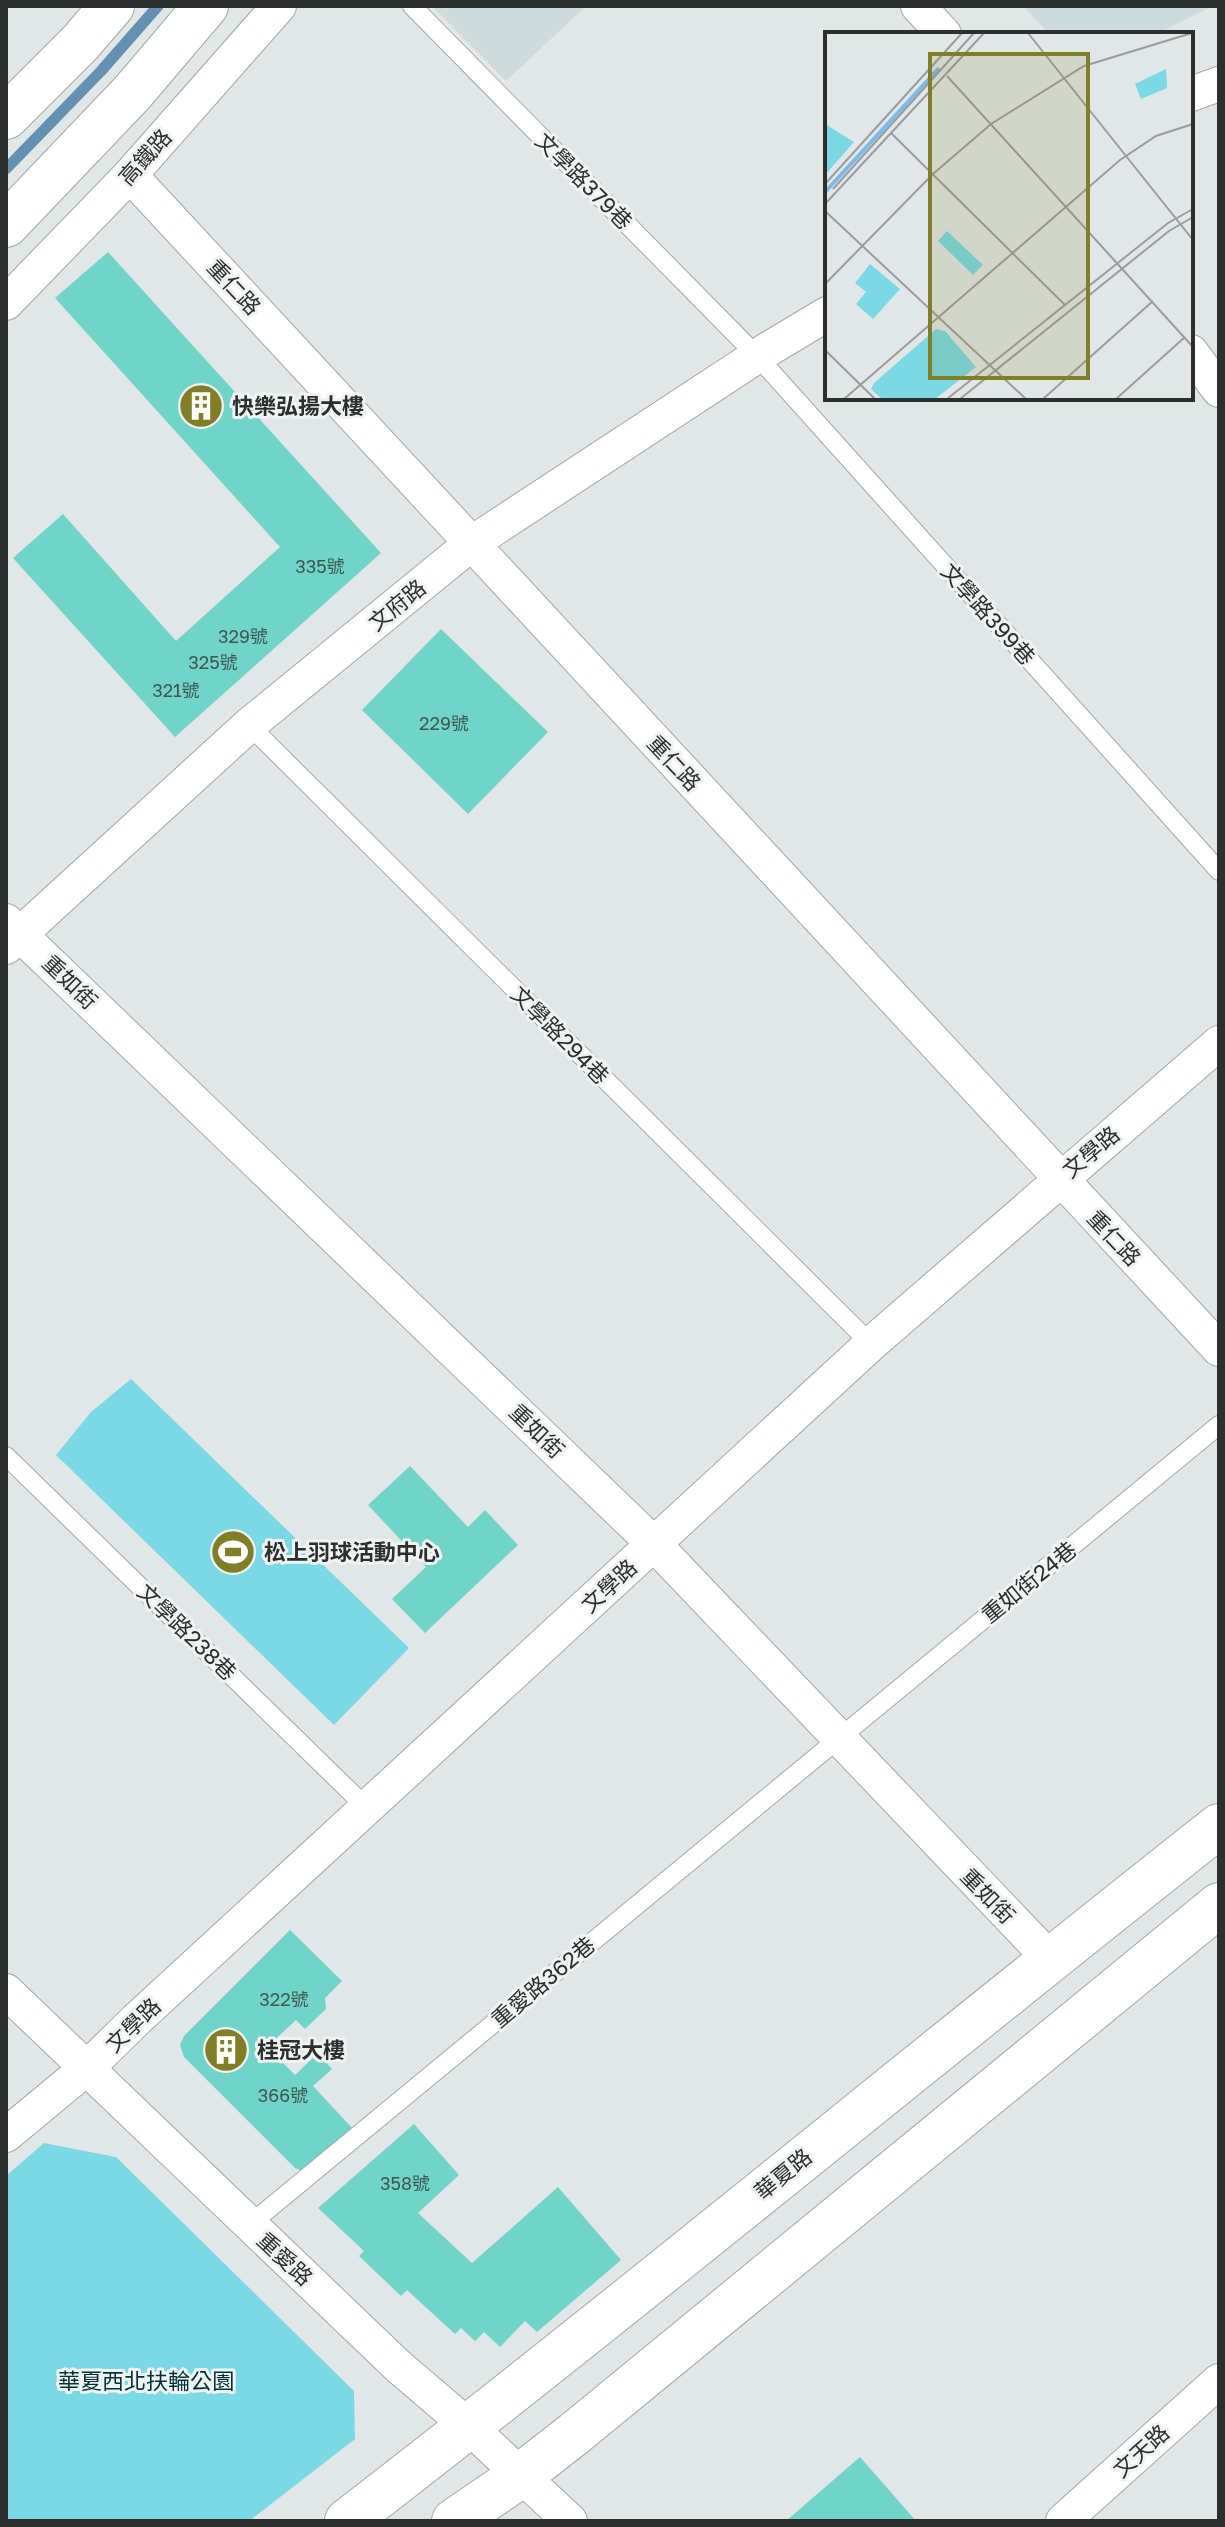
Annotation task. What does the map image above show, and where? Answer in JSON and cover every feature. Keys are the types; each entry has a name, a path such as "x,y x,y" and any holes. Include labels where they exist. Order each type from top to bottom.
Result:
{"street":[{"path":"6,117 81,42 112,6"},
{"path":"6,225 132,93 206,6"},
{"name":"高鐵路","path":"6,303 130,175 279,6"},
{"path":"918,6 942,32"},
{"path":"1193,93 1219,84"},
{"name":"重仁路","path":"130,175 1219,1349"},
{"name":"文府路","path":"10,934 249,725 472,543 757,356 825,315"},
{"path":"1193,355 1219,390"},
{"name":"重如街","path":"10,934 654,1544 1050,1959"},
{"name":"文學路","path":"6,2135 88,2067 871,1344 1219,1043"},
{"name":"華夏路","path":"347,2521 569,2348 1219,1826"},
{"path":"454,2521 520,2476 1219,1905"},
{"name":"重愛路","path":"6,1991 398,2366 570,2521"},
{"name":"文天路","path":"1063,2521 1219,2381"}],"lane":[{"name":"文學路379巷","path":"412,6 757,356"},
{"name":"文學路399巷","path":"757,356 1219,871"},
{"name":"文學路294巷","path":"249,725 871,1344"},
{"name":"重如街24巷","path":"838,1739 1219,1425"},
{"name":"文學路238巷","path":"6,1456 368,1809"},
{"name":"重愛路362巷","path":"249,2225 838,1739"}],"shaded area":[{"path":"432,6 586,6 506,81"},
{"path":"1023,6 1213,6 1160,32 1047,32"}],"green space":[{"name":"松上羽球活動中心","path":"131,1379 409,1648 334,1725 56,1455 91,1412"},
{"name":"華夏西北扶輪公園","path":"44,2143 116,2157 354,2391 355,2439 249,2521 6,2521 6,2176"}],"building":[{"name":"快樂弘揚大樓","path":"108,252 381,553 175,737 13,558 63,514 176,641 280,547 55,298"},
{"path":"441,629 548,732 468,814 362,710"},
{"path":"410,1466 468,1527 485,1510 518,1545 425,1633 392,1599 426,1567 368,1505"},
{"name":"桂冠大樓","path":"290,1930 342,1981 325,1998 326,2009 305,2029 296,2020 267,2047 295,2075 318,2053 332,2069 313,2086 353,2129 305,2172 295,2168 184,2057 180,2045 184,2036"},
{"path":"414,2124 459,2175 418,2213 472,2263 558,2187 621,2260 537,2332 525,2321 500,2347 484,2332 475,2341 461,2328 455,2334 407,2290 401,2296 359,2256 364,2251 318,2208"},
{"path":"860,2457 916,2521 786,2521"}],"waterway":[{"path":"6,169 101,71 158,6"}],"place":[{"name":"快樂弘揚大樓","path":"201,406"},
{"name":"松上羽球活動中心","path":"233,1552"},
{"name":"桂冠大樓","path":"226,2050"}]}
